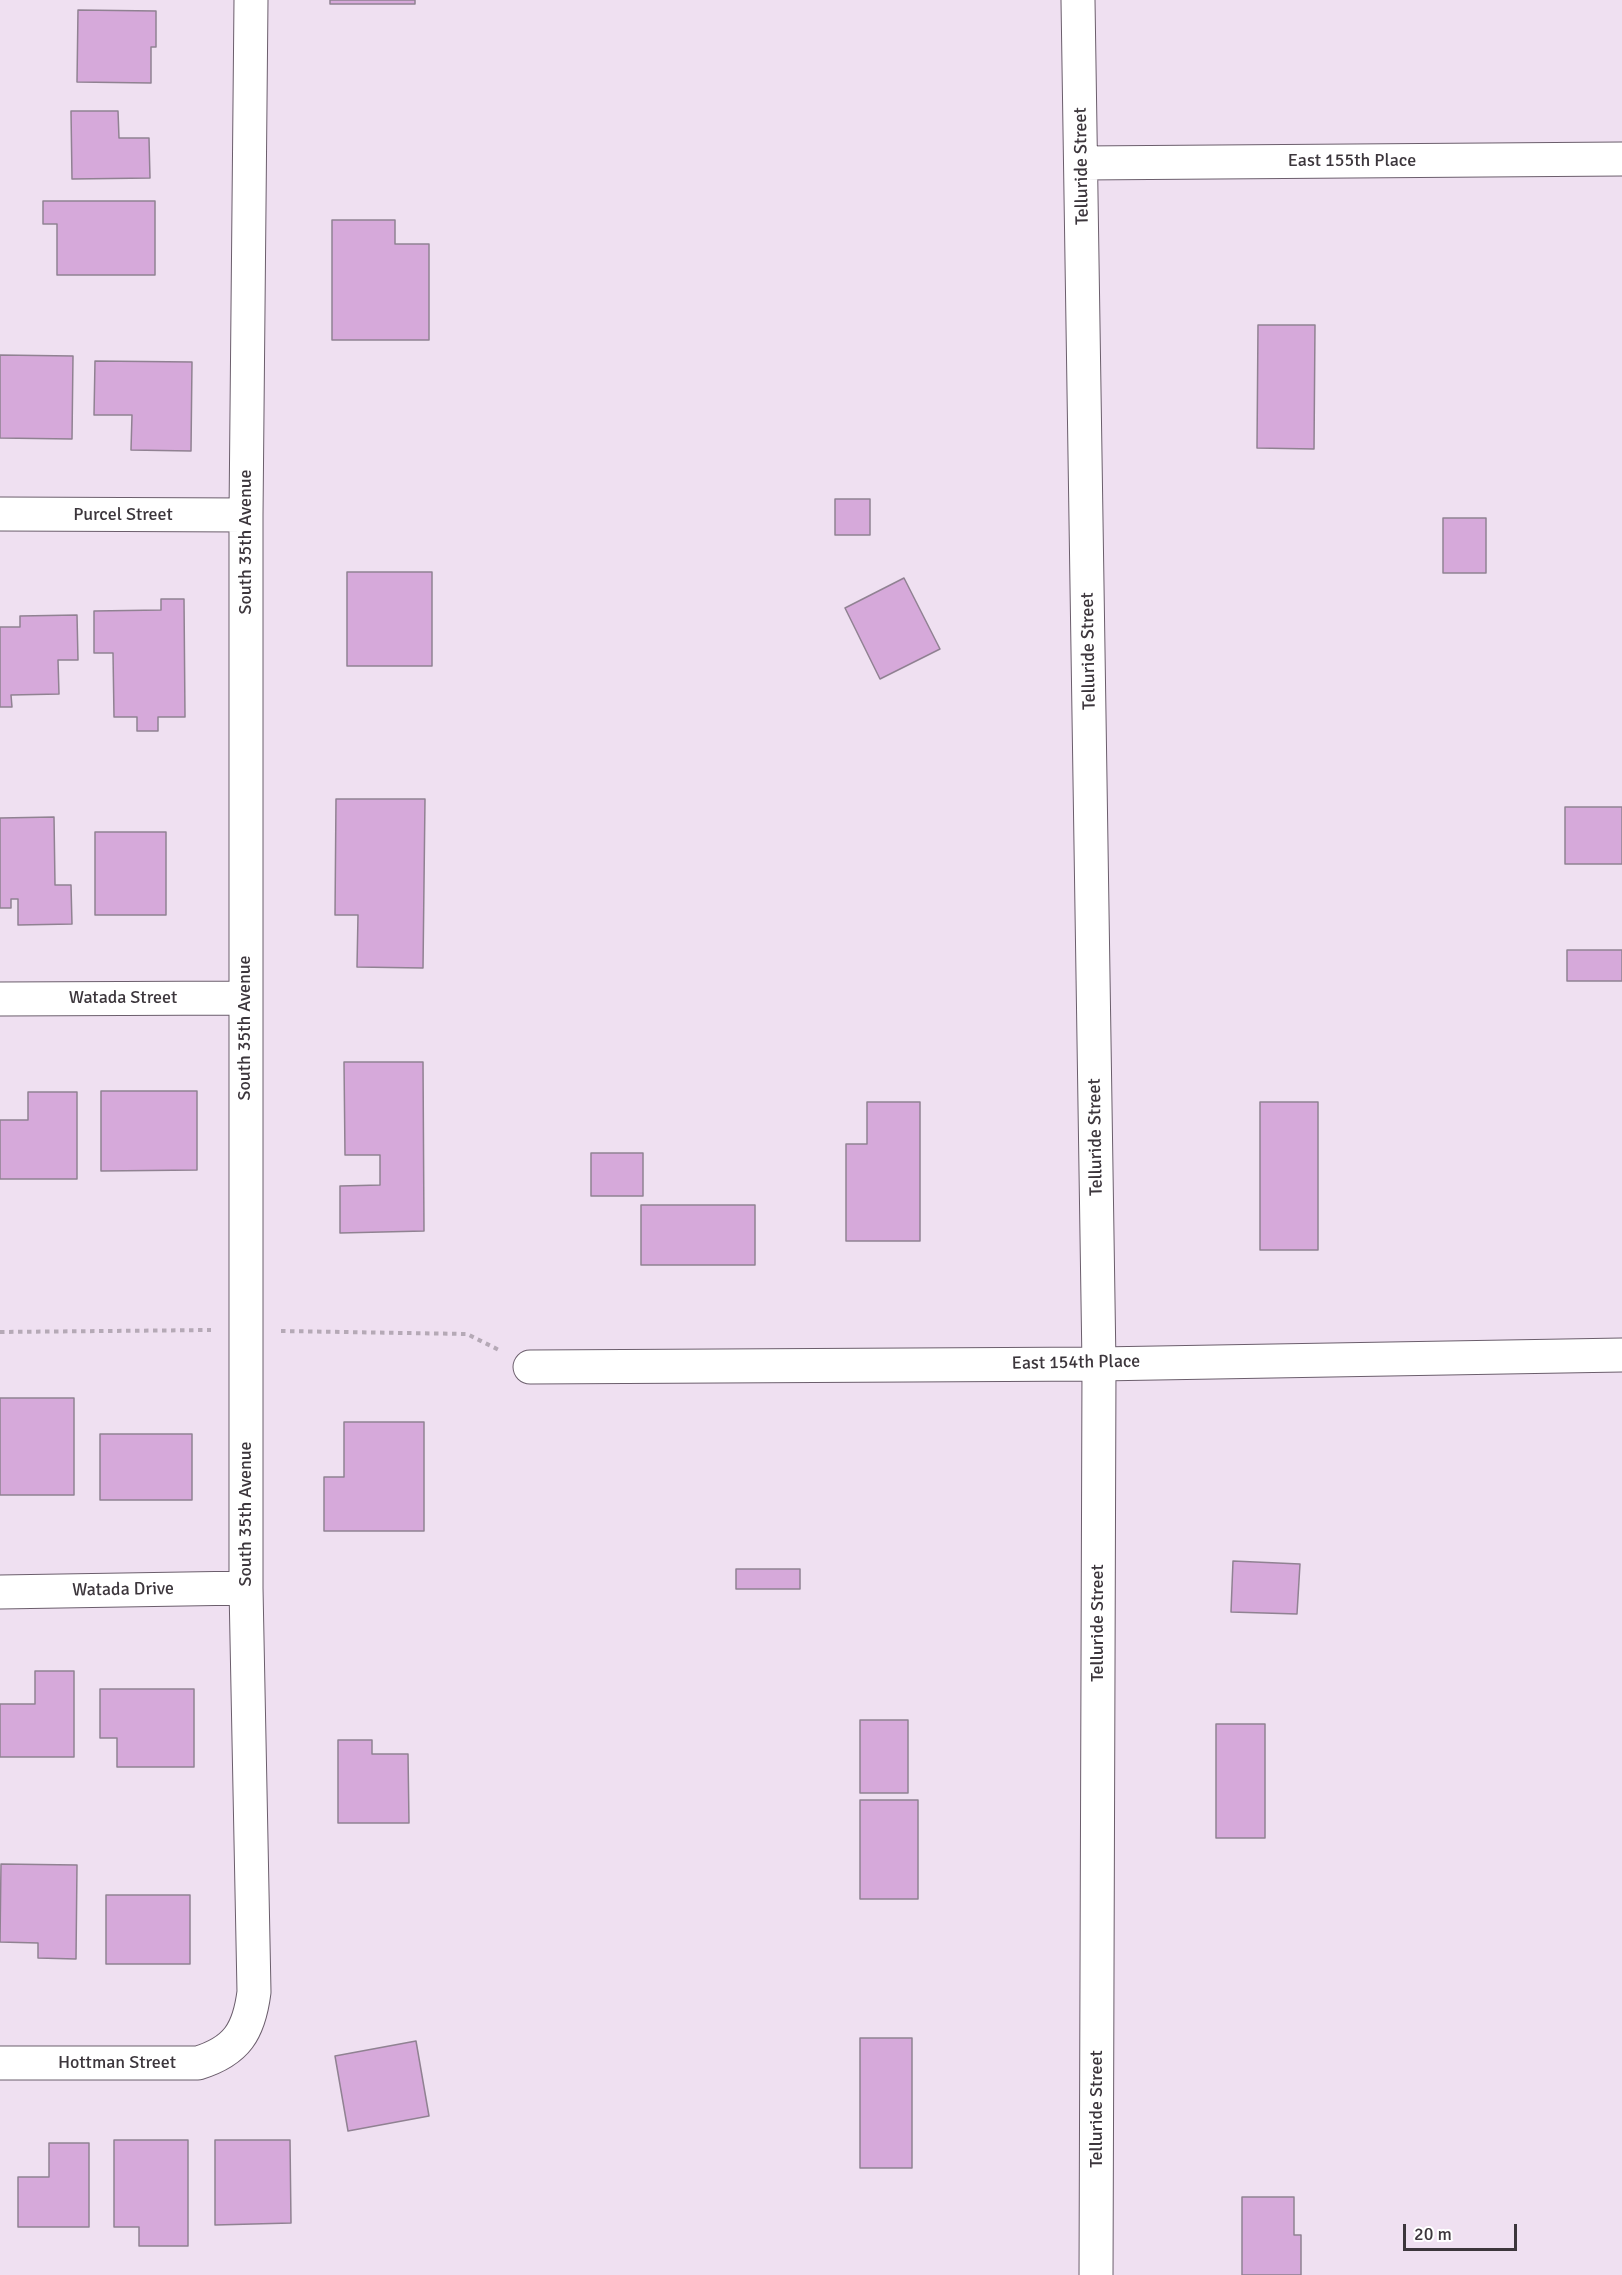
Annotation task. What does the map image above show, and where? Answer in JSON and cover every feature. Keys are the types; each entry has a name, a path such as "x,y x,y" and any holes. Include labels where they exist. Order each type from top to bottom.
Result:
{"street":[{"name":"South 35th Avenue","path":"229,2048 247,2025 254,1992 246,1588 245,998 246,515 251,0"},
{"name":"Telluride Street","path":"1078,0 1099,1364 1096,2275"},
{"name":"East 155th Place","path":"1082,163 1622,159"},
{"name":"Purcel Street","path":"0,514 246,515"},
{"name":"Watada Street","path":"0,999 245,998"},
{"name":"East 154th Place","path":"530,1367 1099,1364 1622,1354"},
{"name":"Watada Drive","path":"0,1592 246,1588"},
{"name":"Hottman Street","path":"0,2063 198,2063 221,2056 229,2048"}],"building":[{"path":"330,0 415,0 415,4 330,4"},
{"path":"78,10 156,11 156,47 151,47 151,83 77,82"},
{"path":"71,111 118,111 119,138 149,138 150,178 72,179"},
{"path":"43,201 155,201 155,275 57,275 57,224 43,224"},
{"path":"332,220 395,220 395,244 429,244 429,340 332,340"},
{"path":"1258,325 1315,325 1314,449 1257,448"},
{"path":"0,355 73,356 72,439 0,438"},
{"path":"95,361 192,362 191,451 131,450 132,415 94,415"},
{"path":"835,499 870,499 870,535 835,535"},
{"path":"1443,518 1486,518 1486,573 1443,573"},
{"path":"347,572 432,572 432,666 347,666"},
{"path":"904,578 940,649 880,679 845,608"},
{"path":"161,599 184,599 185,717 158,717 158,731 137,731 137,717 114,717 113,653 94,653 94,611 161,610"},
{"path":"77,615 78,660 58,660 59,694 11,695 12,707 0,707 0,627 20,627 20,616"},
{"path":"336,799 425,799 423,968 357,967 358,915 335,915"},
{"path":"1565,807 1622,807 1622,864 1565,864"},
{"path":"54,817 55,885 71,885 72,924 18,925 18,899 11,899 11,908 0,908 0,818"},
{"path":"95,832 166,832 166,915 95,915"},
{"path":"1567,950 1622,950 1622,981 1567,981"},
{"path":"344,1062 423,1062 424,1231 340,1233 340,1186 380,1185 380,1155 345,1155"},
{"path":"101,1091 197,1091 197,1170 101,1171"},
{"path":"28,1092 77,1092 77,1179 0,1179 0,1120 28,1120"},
{"path":"867,1102 920,1102 920,1241 846,1241 846,1144 867,1144"},
{"path":"1260,1102 1318,1102 1318,1250 1260,1250"},
{"path":"591,1153 643,1153 643,1196 591,1196"},
{"path":"641,1205 755,1205 755,1265 641,1265"},
{"path":"0,1398 74,1398 74,1495 0,1495"},
{"path":"344,1422 424,1422 424,1531 324,1531 324,1477 344,1477"},
{"path":"100,1434 192,1434 192,1500 100,1500"},
{"path":"1233,1561 1300,1564 1297,1614 1231,1612"},
{"path":"736,1569 800,1569 800,1589 736,1589"},
{"path":"35,1671 74,1671 74,1757 0,1757 0,1704 35,1704"},
{"path":"100,1689 194,1689 194,1767 117,1767 117,1738 100,1738"},
{"path":"860,1720 908,1720 908,1793 860,1793"},
{"path":"1216,1724 1265,1724 1265,1838 1216,1838"},
{"path":"338,1740 372,1740 372,1754 408,1754 409,1823 338,1823"},
{"path":"860,1800 918,1800 918,1899 860,1899"},
{"path":"1,1864 77,1865 76,1959 38,1958 38,1943 0,1942"},
{"path":"106,1895 190,1895 190,1964 106,1964"},
{"path":"860,2038 912,2038 912,2168 860,2168"},
{"path":"416,2041 429,2116 348,2131 335,2056"},
{"path":"114,2140 188,2140 188,2246 139,2246 139,2227 114,2227"},
{"path":"215,2140 290,2140 291,2223 215,2225"},
{"path":"49,2143 89,2143 89,2227 18,2227 18,2177 49,2177"},
{"path":"1242,2197 1294,2197 1294,2235 1301,2235 1301,2275 1242,2275"}]}
